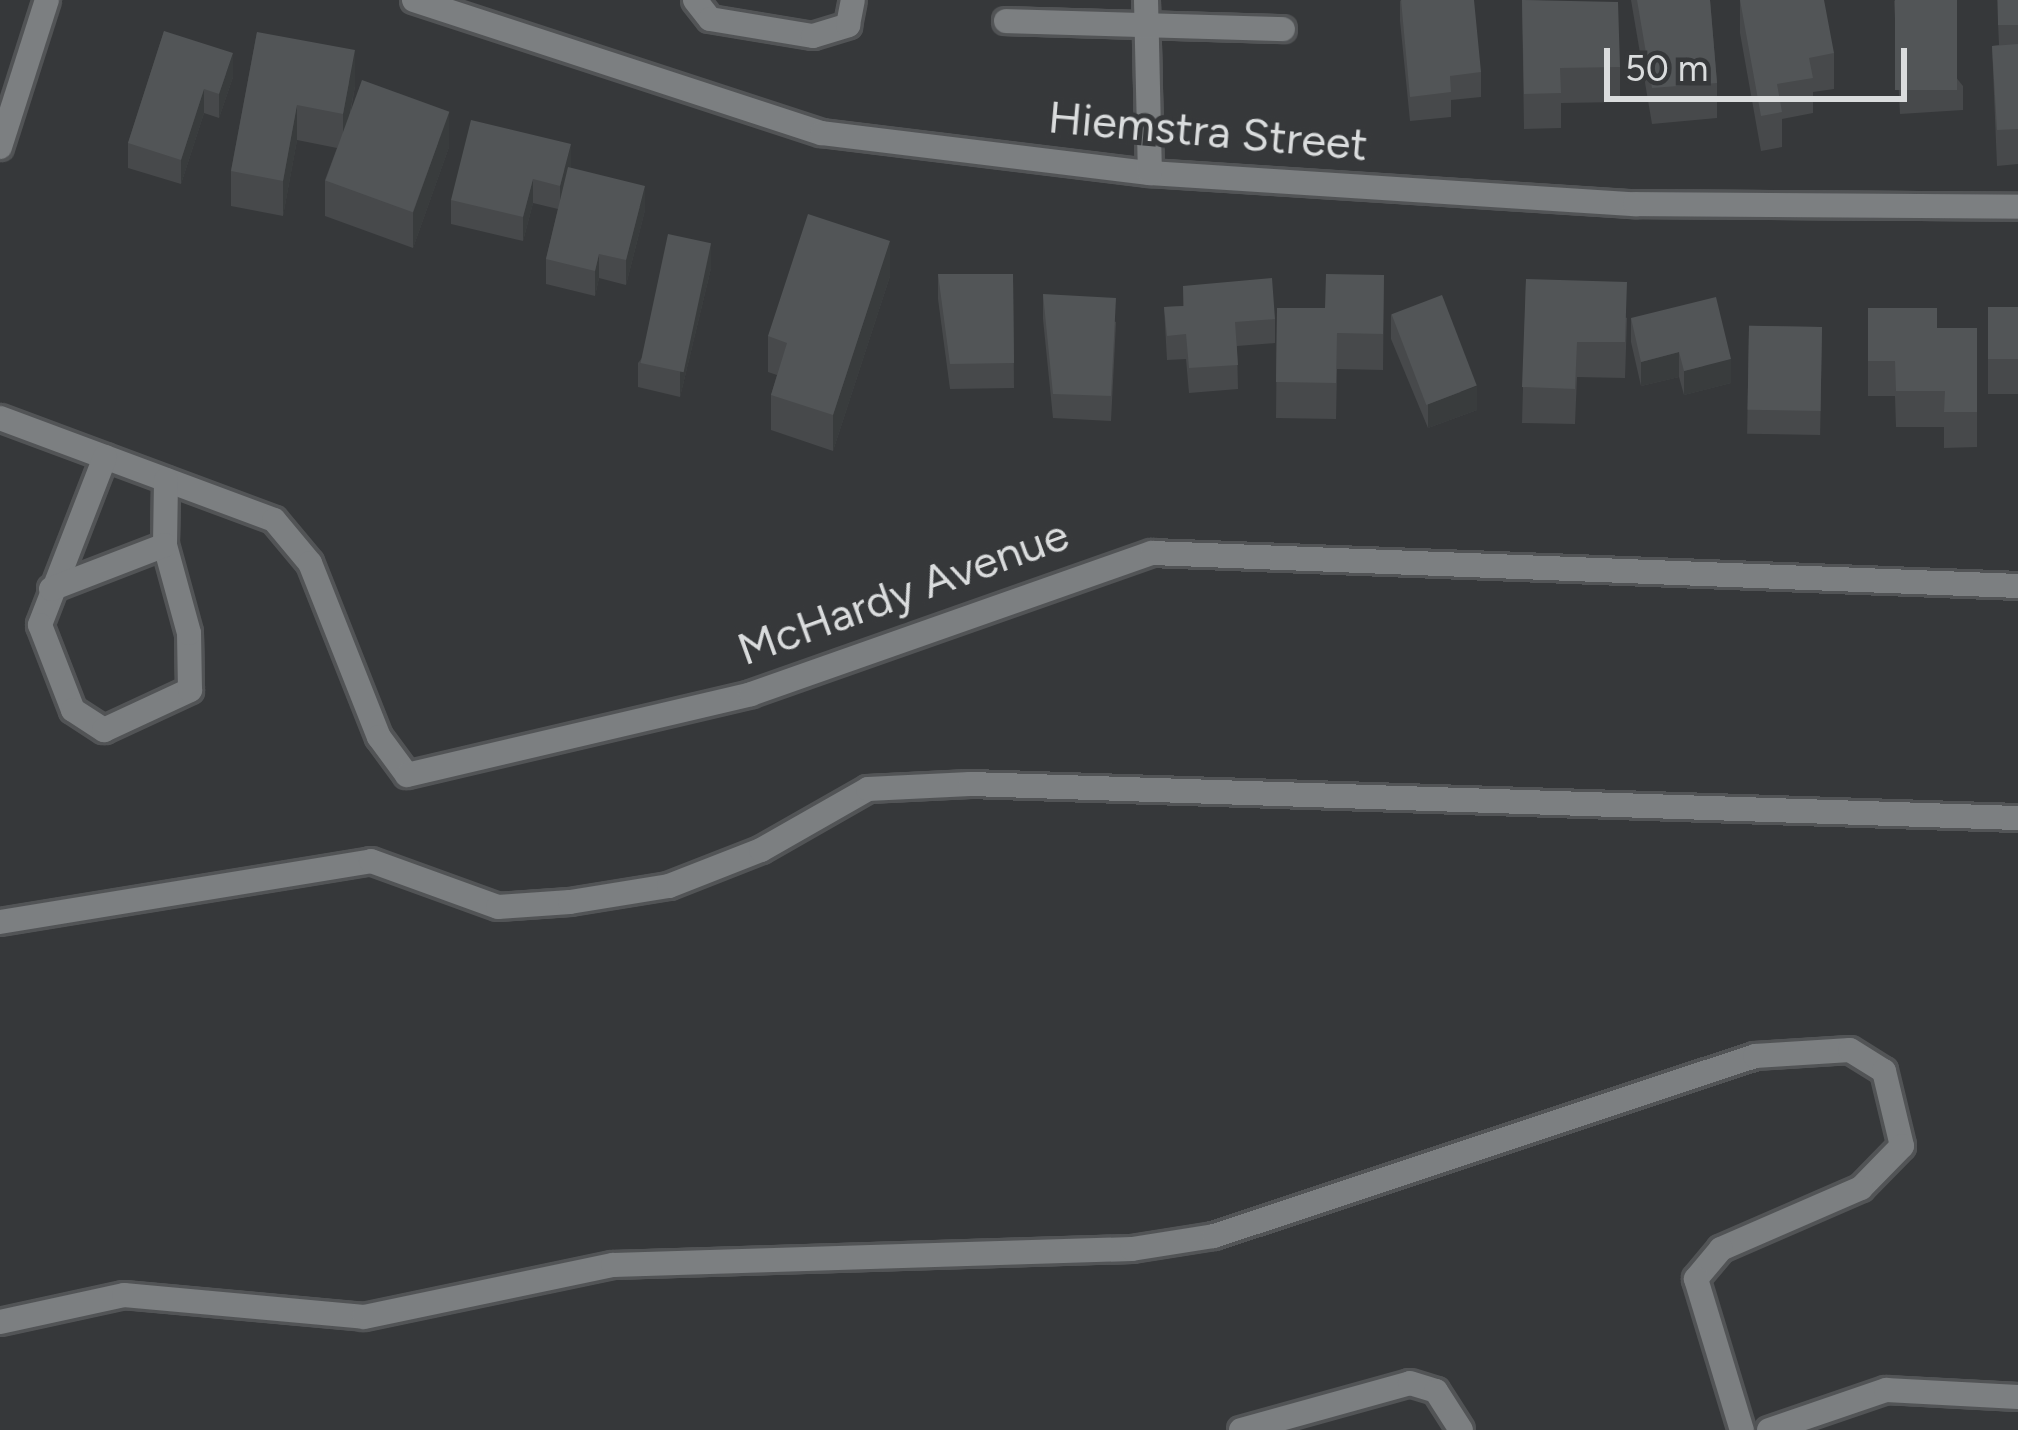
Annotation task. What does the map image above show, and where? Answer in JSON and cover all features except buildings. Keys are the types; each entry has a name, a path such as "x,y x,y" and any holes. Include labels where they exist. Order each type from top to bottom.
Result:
{"street":[{"path":"0,147 47,0"},
{"name":"Hiemstra Street","path":"414,0 765,121 1150,173 1635,204 2018,207"},
{"path":"695,0 710,19 813,36 848,25 853,0"},
{"path":"1146,0 1150,173"},
{"path":"1006,21 1147,29 1283,29"},
{"name":"McHardy Avenue","path":"0,418 274,520 294,539 385,749 407,775 751,694 1079,571 1206,547 1620,578 2018,586"},
{"path":"105,457 51,589 43,641 73,710 104,730 190,689 189,633 165,545 166,479"},
{"path":"51,589 165,545"},
{"path":"0,922 371,861 498,908 570,902 669,886 868,789 970,784 2018,818"},
{"path":"0,1322 124,1295 364,1317 613,1265 1132,1249 1214,1236 1755,1055 1850,1050 1884,1071 1903,1146 1862,1188 1721,1249 1696,1280 1742,1430"},
{"path":"1241,1430 1410,1384 1436,1391 1461,1430"},
{"path":"1768,1430 1886,1390 2018,1397"}]}
